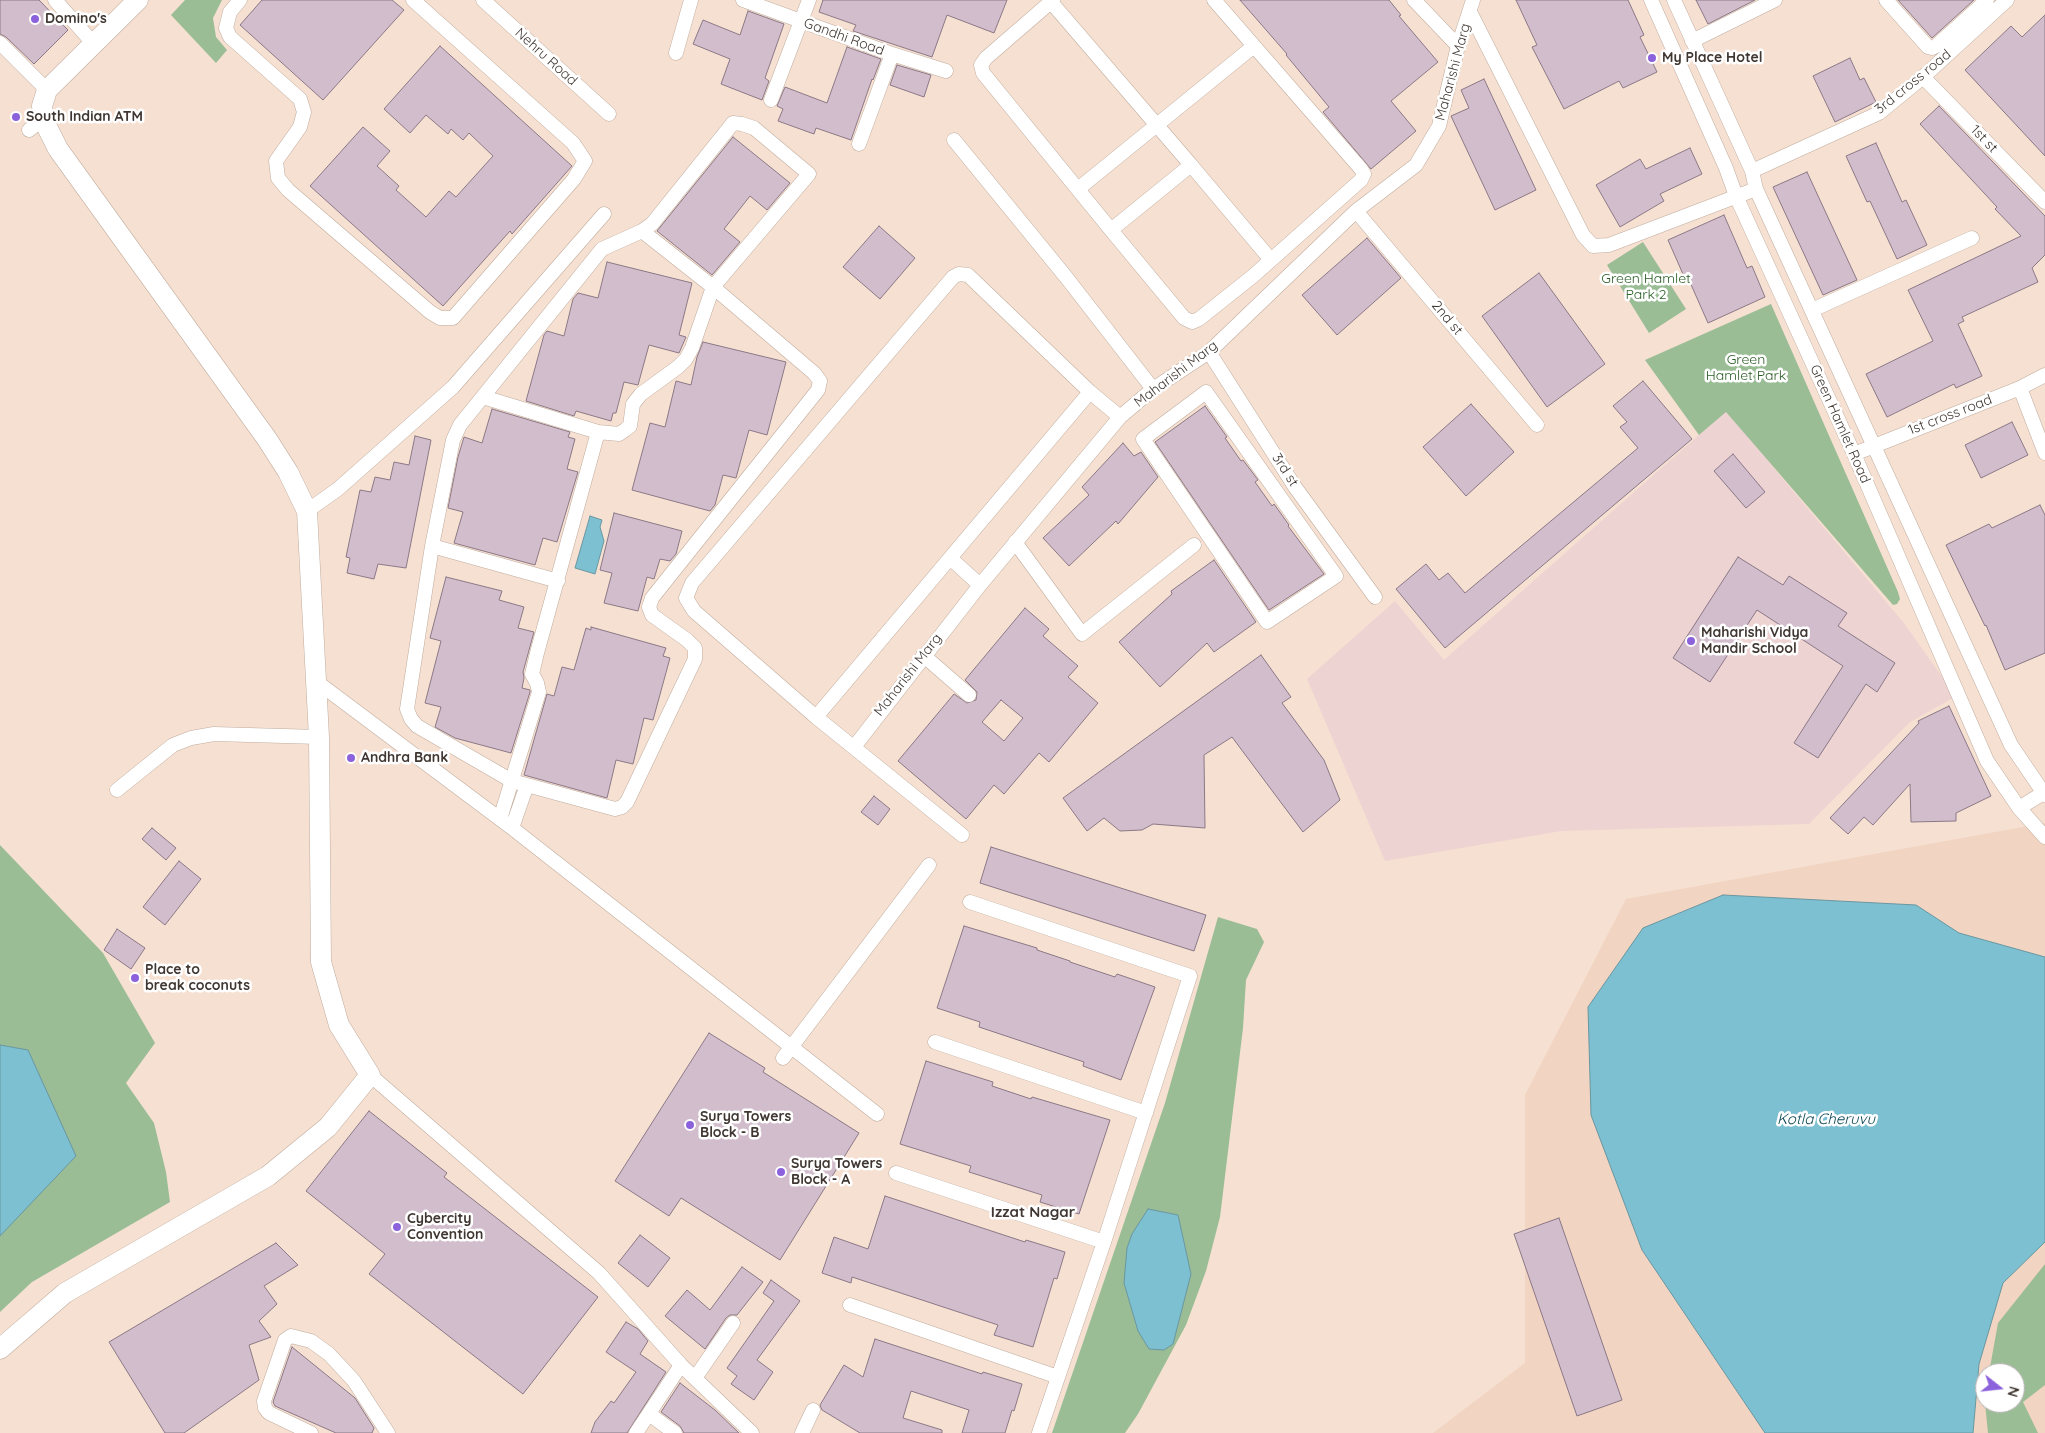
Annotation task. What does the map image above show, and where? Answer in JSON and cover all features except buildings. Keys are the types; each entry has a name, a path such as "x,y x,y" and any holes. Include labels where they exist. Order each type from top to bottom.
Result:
{"street":[{"path":"55,0 94,43"},
{"path":"240,0 230,12 226,28 230,37 300,99 304,112 300,127 276,161 278,178 288,190 430,312 440,318 453,318 574,179 585,161 574,143 413,0"},
{"name":"Nehru Road","path":"483,0 609,114"},
{"path":"676,52 691,0"},
{"name":"Gandhi Road","path":"743,0 892,54 946,71"},
{"path":"770,100 809,0"},
{"path":"1214,0 1362,169 1364,174 1362,180 1253,276 1199,319 1192,322 1184,318 1111,230 983,73 981,65 986,58 1052,1 1271,260"},
{"path":"1414,0 1458,46"},
{"name":"Green Hamlet Road","path":"1651,0 1726,168 1736,196 1854,454 1987,761 2019,808 2045,837"},
{"name":"Green Hamlet Road","path":"1674,0 1752,171 1756,189 2011,745 2045,793"},
{"path":"1692,40 1775,0"},
{"path":"1886,0 1928,47 1932,48 1987,0"},
{"name":"3rd cross road","path":"1752,171 1879,113 1923,77 2007,0"},
{"path":"131,2 94,43 47,90 36,125 58,149 267,439 288,472 307,511 318,737 321,962 339,1024 370,1075 600,1273 681,1365 752,1433"},
{"path":"1471,6 1583,235 1593,246 1609,245 1756,189"},
{"name":"Maharishi Marg","path":"854,747 980,585 1120,417 1153,389 1209,352 1356,211 1416,165 1439,126 1458,46 1471,6"},
{"path":"0,43 47,90"},
{"path":"1078,189 1254,46"},
{"path":"859,144 892,54"},
{"name":"1st st","path":"1923,77 2045,202"},
{"path":"483,397 598,432 619,434 625,430 630,426 633,404 641,394 686,359 692,348 713,287 809,174 754,128 733,123 652,224 642,231 602,249 483,397 456,432 432,546 407,709 409,714 417,726 512,781 616,809 626,802 695,660 695,648 652,615 649,607 652,598 818,390 820,381 814,372 713,287 642,231"},
{"path":"954,140 1066,277 1153,389"},
{"path":"1111,230 1191,165"},
{"name":"2nd st","path":"1356,211 1537,425"},
{"path":"307,511 338,489 453,387 604,214"},
{"path":"1812,310 1972,238"},
{"path":"1283,249 1298,266"},
{"path":"962,834 816,716 694,611 686,598 692,583 953,277 959,274 968,275 1090,392 1120,417"},
{"path":"1253,276 1270,293"},
{"name":"3rd st","path":"1209,352 1292,482 1375,597"},
{"name":"1st cross road","path":"1854,454 2020,388 2045,375"},
{"path":"2020,388 2045,453"},
{"path":"816,716 1090,392"},
{"path":"1206,392 1277,492 1336,576 1267,622 1143,439 1206,392"},
{"path":"500,819 539,692 537,682 532,674 598,432"},
{"path":"1277,492 1292,482"},
{"path":"1015,542 1082,634 1194,545"},
{"path":"432,546 558,581"},
{"path":"950,558 980,585"},
{"path":"924,655 969,695"},
{"path":"316,682 512,828 787,1053 877,1114"},
{"path":"117,790 173,745 191,738 214,734 318,737"},
{"path":"512,828 527,785"},
{"path":"2019,808 2045,793"},
{"path":"787,1053 929,865"},
{"path":"970,902 1190,976 1104,1242 1039,1433"},
{"path":"934,1042 1146,1113"},
{"path":"0,1349 64,1294 268,1176 328,1126 370,1075"},
{"path":"896,1174 1104,1242"},
{"path":"850,1305 1058,1376"},
{"path":"695,1378 733,1323"},
{"path":"312,1433 269,1413 265,1408 264,1401 285,1340 290,1336 311,1342 329,1354 354,1381 388,1433"},
{"path":"636,1433 681,1365"},
{"path":"802,1433 813,1410"},
{"path":"649,1414 676,1433"}],"shaded area":[{"name":"Maharishi Vidya Mandir School","path":"1726,411 1903,622 1948,685 1953,698 1910,722 1809,824 1561,831 1385,861 1307,679 1395,601 1444,660"},
{"name":"Kotla Cheruvu","path":"2045,823 2045,1433 1433,1433 1525,1363 1525,1095 1626,899"}],"green space":[{"path":"185,0 222,0 213,18 216,37 227,50 216,63 171,15"},
{"name":"Green Hamlet Park 2","path":"1643,242 1686,309 1649,333 1607,265"},
{"name":"Green Hamlet Park","path":"1771,304 1898,592 1900,599 1897,604 1893,605 1726,412 1699,435 1645,360"},
{"path":"0,845 103,953 155,1043 126,1083 154,1123 166,1172 170,1202 32,1282 0,1312"},
{"path":"1218,917 1257,929 1264,942 1246,980 1243,1028 1220,1217 1206,1271 1186,1325 1138,1414 1125,1433 1052,1433 1165,1103"},
{"path":"2045,1264 2045,1385 2025,1400 2025,1363 1991,1363 1998,1323"},
{"path":"2025,1406 2038,1433 1988,1433 1986,1413 2025,1413"}],"water":[{"path":"590,516 602,520 600,527 604,541 595,574 575,568"},
{"name":"Kotla Cheruvu","path":"1723,895 1916,905 1959,933 2045,957 2045,1242 2003,1283 1979,1363 1975,1363 1973,1433 1765,1433 1642,1250 1591,1115 1588,1007 1643,928"},
{"path":"0,1045 28,1050 76,1156 0,1236"},
{"path":"1148,1209 1178,1215 1191,1274 1173,1344 1164,1350 1149,1349 1138,1331 1124,1283 1127,1248 1132,1234"}],"place":[{"name":"Domino's","path":"35,19"},
{"name":"My Place Hotel","path":"1652,58"},
{"name":"South Indian ATM","path":"16,117"},
{"name":"Maharishi Vidya Mandir School","path":"1691,641"},
{"name":"Andhra Bank","path":"351,758"},
{"name":"Place to break coconuts","path":"135,978"},
{"name":"Surya Towers Block - B","path":"690,1125"},
{"name":"Surya Towers Block - A","path":"781,1172"},
{"name":"Cybercity Convention","path":"397,1227"}],"district":[{"name":"Izzat Nagar","path":"1033,1212"}]}
